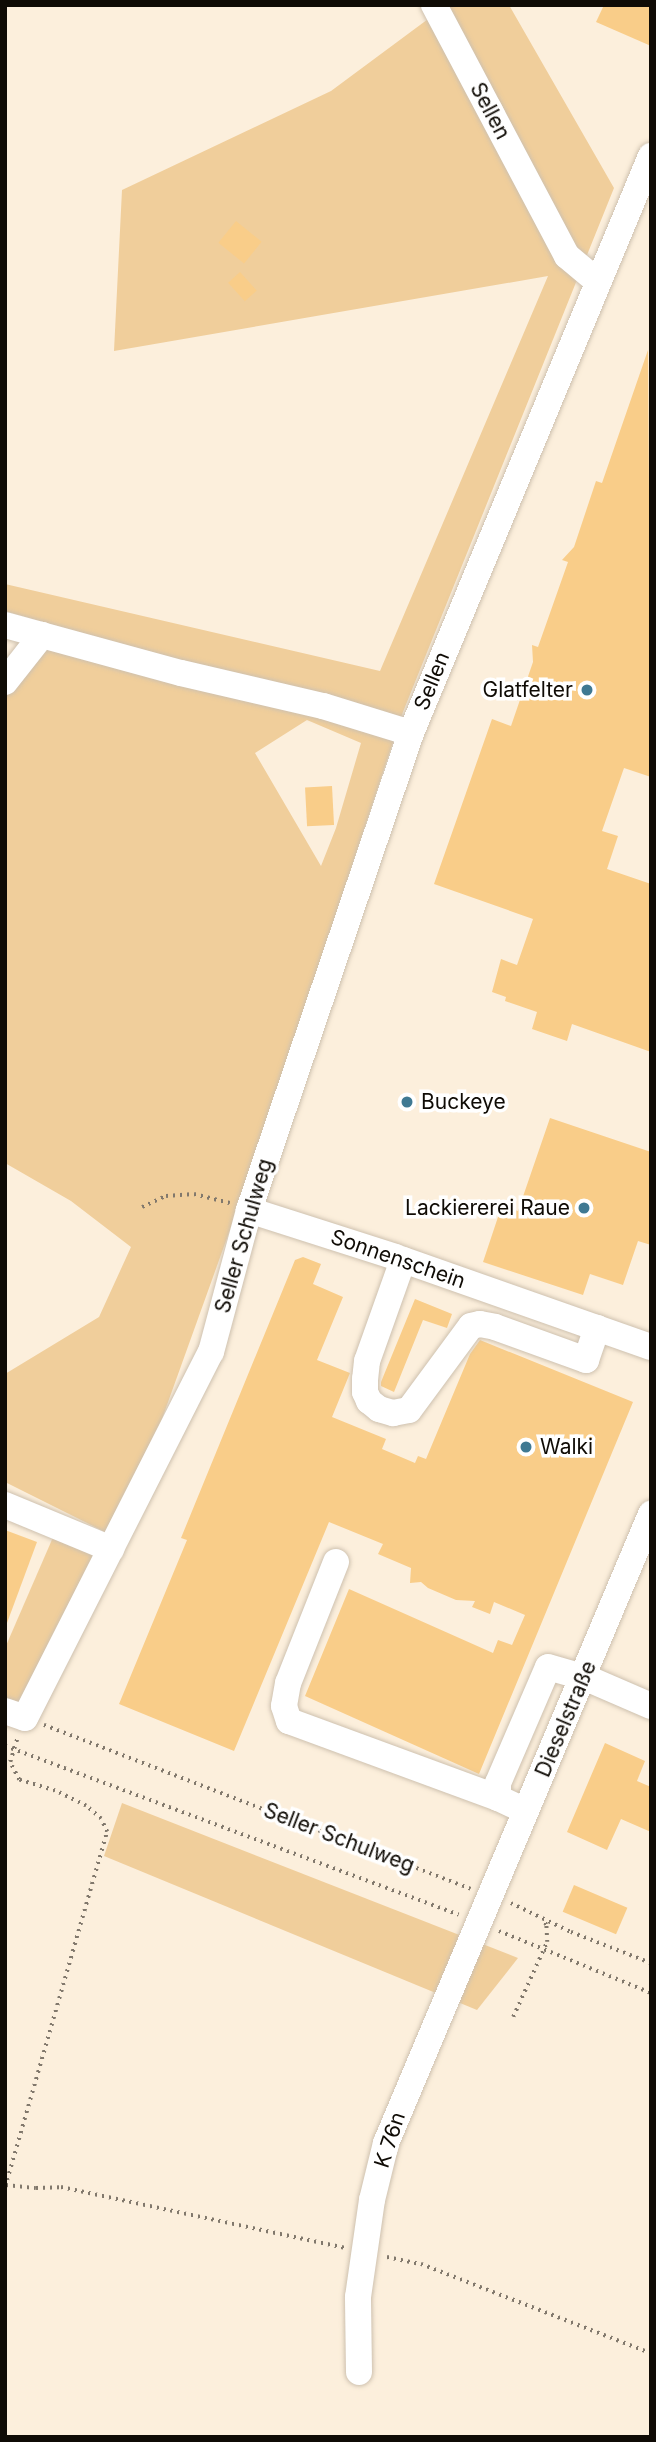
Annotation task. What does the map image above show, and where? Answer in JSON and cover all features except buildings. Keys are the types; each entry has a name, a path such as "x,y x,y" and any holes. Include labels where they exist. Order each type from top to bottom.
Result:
{"street":[{"name":"Sellen","path":"433,5 566,256 597,281"},
{"name":"Sellen","path":"5,625 181,673 323,706 411,733 651,156"},
{"path":"5,682 42,635"},
{"name":"Seller Schulweg","path":"15,1715 111,1549 211,1352 249,1210 411,733"},
{"name":"Sonnenschein","path":"249,1210 651,1347"},
{"path":"403,1261 366,1370 365,1392 369,1402 379,1409 393,1413 409,1410 471,1326 480,1324 495,1327 586,1360 597,1328"},
{"path":"5,1505 111,1549"},
{"name":"Dieselstraße","path":"477,1922 527,1811 651,1514"},
{"path":"336,1562 288,1683 284,1706 289,1721 527,1811"},
{"path":"498,1798 498,1783 548,1667 584,1677 651,1706"},
{"name":"K 76n","path":"359,2372 358,2297 386,2143 477,1922"}],"path":[{"path":"142,1207 166,1196 194,1194 249,1210"},
{"path":"15,1715 10,1762 19,1780 55,1791 86,1806 100,1819 107,1832 6,2186 61,2187 421,2264 651,2353"},
{"name":"Seller Schulweg","path":"15,1715 489,1895 651,1964"},
{"path":"5,1746 477,1922 651,1993"},
{"path":"513,2017 544,1949 547,1925 542,1918"}],"shaded area":[{"path":"447,5 509,5 614,188 403,712 245,1188 158,1430 109,1534 5,1482 5,1374 99,1317 131,1247 71,1201 5,1163 5,695 57,626 5,611 5,584 380,671 548,276 114,351 122,190 331,91","holes":["307,720 361,743 336,828 321,866 255,753"]},
{"path":"54,1535 98,1556 19,1707 5,1703 5,1648"},
{"path":"122,1803 518,1958 477,2010 104,1856"}],"place":[{"name":"Glatfelter","path":"587,690"},
{"name":"Buckeye","path":"407,1102"},
{"name":"Lackiererei Raue","path":"584,1208"},
{"name":"Walki","path":"526,1447"}]}
